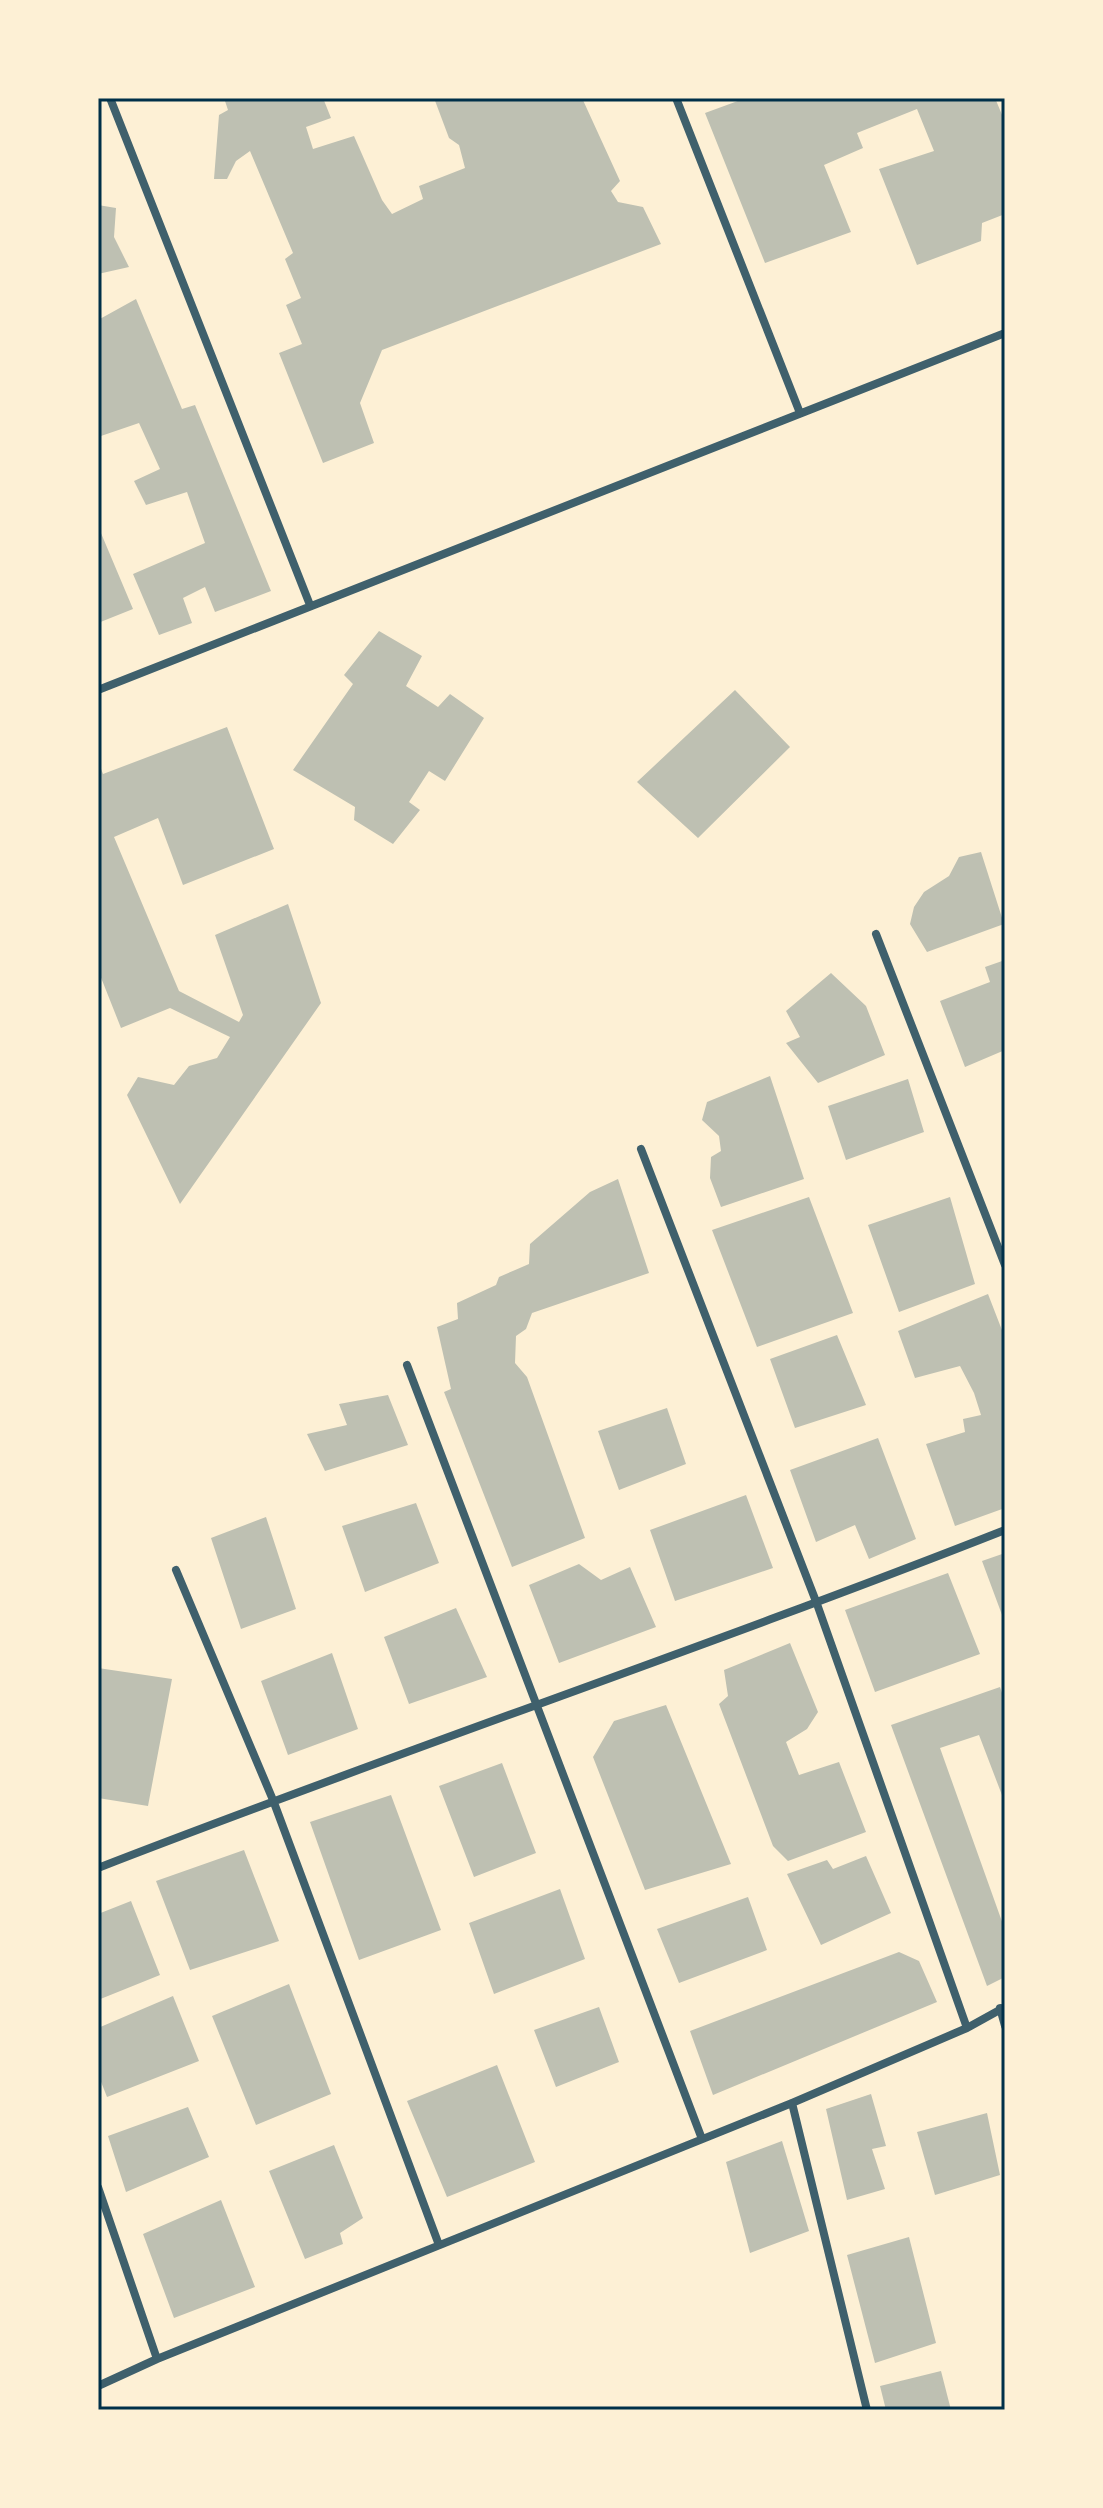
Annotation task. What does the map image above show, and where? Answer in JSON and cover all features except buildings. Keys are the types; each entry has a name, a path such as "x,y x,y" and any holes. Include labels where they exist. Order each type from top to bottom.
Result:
{"street":[{"path":"110,98 310,605"},
{"path":"676,98 800,413"},
{"path":"98,690 1005,333"},
{"path":"876,934 1005,1265"},
{"path":"641,1149 817,1604 967,2028"},
{"path":"407,1365 702,2139"},
{"path":"98,1868 273,1800 817,1604 1005,1530"},
{"path":"176,1570 273,1800 439,2245"},
{"path":"98,2386 157,2359 792,2103 967,2028 1003,2008 1005,2026"},
{"path":"792,2103 867,2410"},
{"path":"98,2187 157,2359"}]}
